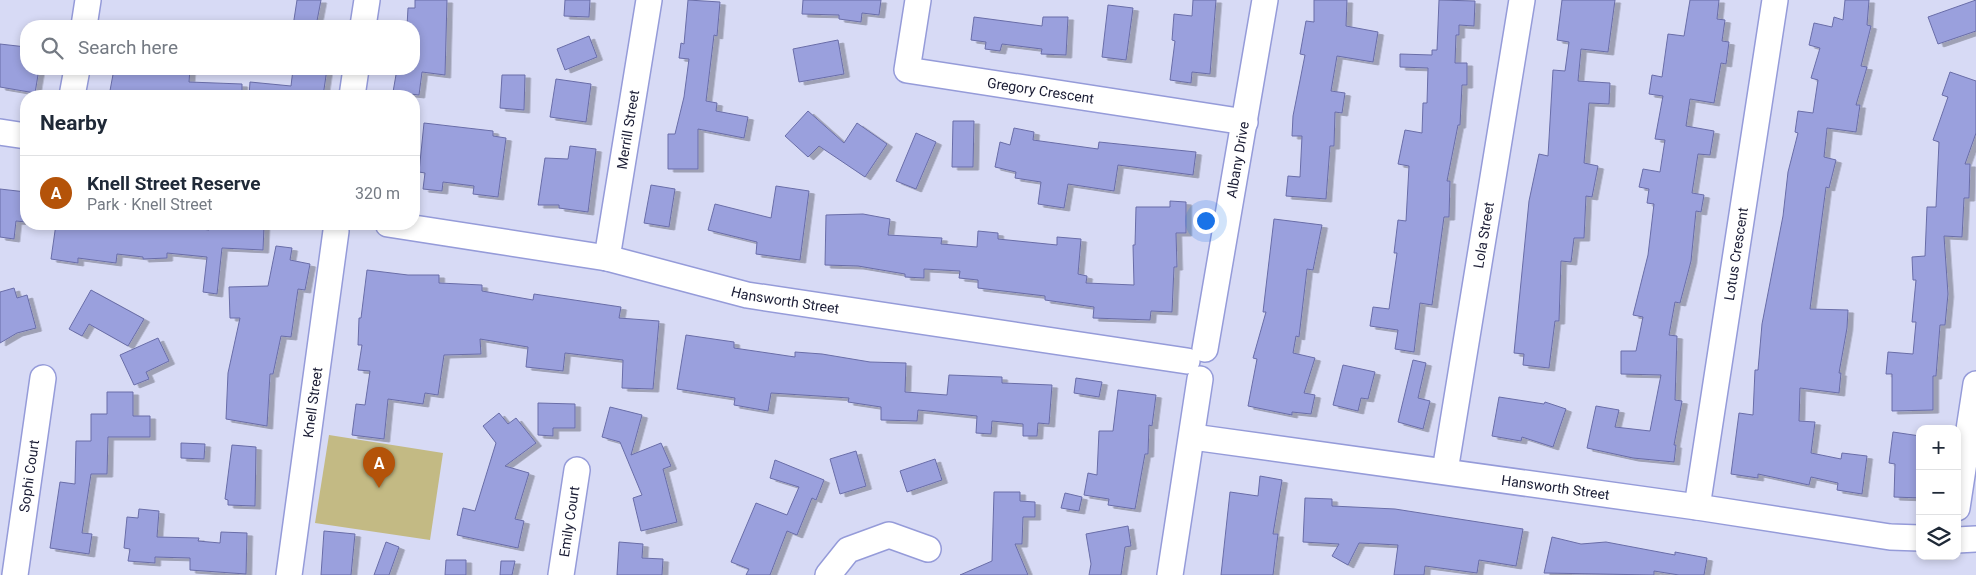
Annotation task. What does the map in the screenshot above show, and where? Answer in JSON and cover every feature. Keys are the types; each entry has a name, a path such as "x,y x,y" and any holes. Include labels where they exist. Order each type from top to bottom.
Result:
{"street":[{"path":"85,20 88,0"},
{"path":"364,20 367,0"},
{"name":"Merrill Street","path":"607,258 649,0"},
{"name":"Gregory Crescent","path":"918,0 907,70 1245,122"},
{"name":"Albany Drive","path":"1170,575 1193,438 1197,363 1245,122 1265,0"},
{"name":"Lola Street","path":"1445,471 1522,0"},
{"name":"Lotus Crescent","path":"1697,507 1775,0"},
{"path":"73,90 76,75"},
{"path":"353,90 355,75"},
{"path":"0,132 20,135"},
{"name":"Hansworth Street","path":"420,229 607,258 747,295 1197,363"},
{"name":"Knell Street","path":"289,575 336,230"},
{"name":"Sophi Court","path":"15,575 43,378"},
{"path":"1961,482 1976,384"},
{"name":"Hansworth Street","path":"1193,438 1445,471 1890,537 1916,538"},
{"name":"Emily Court","path":"561,575 577,470"},
{"path":"828,575 848,550 889,535 928,549"},
{"path":"1961,540 1976,539"}],"shaded area":[{"path":"329,435 443,453 430,540 315,523"}],"building":[{"path":"297,0 321,0 317,20 294,20"},
{"path":"415,0 447,0 445,75 422,72 420,90 393,90 396,75 420,75 420,20 407,20 408,8 415,8"},
{"path":"565,0 590,0 589,17 564,16"},
{"path":"688,0 720,2 717,36 714,35 706,101 717,103 716,111 748,117 744,138 698,129 698,169 668,169 668,134 675,134 684,97 689,59 679,58 681,43 684,44"},
{"path":"803,0 881,0 879,15 862,13 861,22 839,19 839,15 802,14"},
{"path":"1193,0 1216,0 1210,74 1192,72 1191,83 1170,80 1175,41 1172,40 1174,14 1192,16"},
{"path":"1314,0 1347,0 1346,26 1378,32 1373,62 1337,56 1331,91 1345,93 1342,113 1335,112 1334,146 1330,146 1326,199 1286,196 1288,176 1300,177 1302,136 1292,136 1293,116 1305,55 1300,54 1306,21 1314,22"},
{"path":"1439,0 1475,1 1474,26 1459,25 1459,35 1456,35 1455,63 1467,63 1467,85 1462,85 1460,125 1458,125 1447,181 1450,181 1449,217 1444,217 1432,305 1420,303 1414,352 1395,349 1398,330 1370,326 1373,307 1389,309 1397,253 1394,253 1398,220 1406,221 1409,166 1398,164 1405,130 1422,133 1423,103 1427,103 1428,68 1400,67 1400,54 1432,55 1432,50 1437,50"},
{"path":"1562,0 1615,0 1608,52 1581,49 1578,81 1610,83 1609,104 1589,103 1584,163 1598,166 1592,197 1586,196 1584,238 1574,238 1571,262 1561,261 1559,321 1555,321 1549,368 1523,365 1524,354 1514,353 1529,201 1539,154 1548,156 1553,70 1565,71 1569,42 1557,40"},
{"path":"1690,0 1719,0 1717,19 1725,20 1722,41 1729,42 1726,64 1721,63 1714,103 1690,99 1686,126 1714,131 1710,155 1698,154 1692,193 1704,195 1701,212 1696,211 1691,261 1680,303 1675,302 1669,335 1677,336 1675,400 1682,401 1674,445 1676,445 1674,462 1633,458 1587,448 1596,406 1619,410 1615,427 1650,431 1661,375 1621,374 1621,351 1636,351 1643,317 1633,315 1648,255 1654,204 1647,203 1649,189 1639,187 1643,169 1660,172 1665,140 1655,139 1663,96 1649,94 1652,75 1662,77 1668,34 1684,36"},
{"path":"1845,0 1869,0 1867,25 1871,26 1861,66 1867,67 1856,105 1860,105 1856,132 1827,128 1824,157 1836,160 1829,188 1826,187 1810,309 1848,310 1847,328 1839,373 1841,373 1839,393 1800,388 1799,421 1815,422 1811,453 1841,459 1842,453 1867,456 1862,494 1837,490 1838,483 1811,477 1809,485 1758,474 1758,478 1731,474 1739,413 1753,415 1755,370 1758,370 1762,324 1783,216 1788,172 1798,133 1795,132 1798,111 1813,113 1818,80 1811,78 1820,48 1809,45 1814,23 1832,27 1834,17 1843,20"},
{"path":"1976,0 1976,31 1938,44 1928,17"},
{"path":"1108,5 1133,8 1126,60 1102,57"},
{"path":"974,17 1042,26 1043,17 1068,17 1066,55 1041,54 1042,49 1002,44 1000,51 985,49 986,42 971,40"},
{"path":"589,36 597,57 565,70 557,49"},
{"path":"838,40 844,74 799,82 793,49"},
{"path":"0,44 20,46 20,75 38,75 36,90 20,90 0,87"},
{"path":"1950,72 1976,81 1976,133 1965,164 1970,164 1969,198 1964,198 1962,237 1944,236 1948,294 1945,325 1940,325 1936,376 1933,376 1933,410 1892,411 1892,374 1886,374 1888,352 1913,354 1916,322 1912,322 1916,280 1913,280 1912,257 1925,256 1927,207 1936,207 1939,142 1933,140 1948,97 1942,95"},
{"path":"113,75 190,75 189,82 242,84 242,90 110,90"},
{"path":"292,75 326,75 324,90 249,90 250,82 291,86"},
{"path":"502,75 525,75 524,110 500,108"},
{"path":"556,79 591,84 586,122 550,117"},
{"path":"808,111 844,143 857,123 887,144 865,177 819,146 808,157 785,136"},
{"path":"953,121 974,121 973,167 952,167"},
{"path":"424,123 493,131 493,136 506,138 498,197 473,194 474,186 443,182 442,191 423,189 425,173 420,172"},
{"path":"1014,128 1034,132 1033,140 1098,149 1099,142 1196,152 1193,175 1118,165 1114,191 1068,184 1064,208 1038,204 1041,182 1015,178 1016,172 995,167 1000,142 1010,145"},
{"path":"916,133 936,142 916,189 896,181"},
{"path":"570,146 596,149 588,212 559,208 559,205 538,205 545,158 568,159"},
{"path":"651,185 675,189 669,227 644,223"},
{"path":"776,186 809,191 800,260 756,254 757,242 708,230 715,204 771,218"},
{"path":"0,189 20,191 20,221 16,221 14,239 0,237"},
{"path":"1170,201 1186,202 1186,233 1176,233 1177,267 1174,267 1172,312 1151,311 1150,320 1093,318 1094,307 1045,300 1045,296 978,288 978,280 959,278 960,271 924,269 924,278 905,277 905,274 858,266 825,265 826,215 863,214 890,219 888,235 942,238 941,244 977,247 978,231 998,233 998,239 1057,245 1057,237 1081,239 1078,274 1087,276 1086,283 1134,285 1133,245 1135,245 1136,207 1170,207"},
{"path":"1274,219 1322,225 1313,270 1307,269 1299,337 1296,336 1293,353 1315,358 1304,393 1315,395 1311,414 1292,412 1292,415 1248,406 1257,359 1253,358 1266,312 1263,312"},
{"path":"55,230 264,230 263,250 222,248 217,294 203,292 207,257 167,253 167,258 143,259 143,257 117,254 116,263 78,258 78,263 51,259"},
{"path":"276,246 292,248 290,260 310,264 305,290 298,289 291,337 281,336 273,374 270,374 267,426 226,419 228,373 240,318 230,318 229,287 268,286"},
{"path":"367,270 408,275 439,275 439,283 482,285 482,291 533,300 534,294 621,307 619,318 659,321 653,389 622,388 623,360 565,353 563,371 526,367 528,347 480,339 481,354 444,355 438,395 425,393 423,404 388,399 384,439 352,435 356,404 365,405 370,371 358,370 362,345 358,345 359,318 361,318"},
{"path":"14,288 17,298 27,295 36,328 17,333 0,343 0,292"},
{"path":"91,290 144,319 128,346 89,324 82,336 69,329"},
{"path":"686,335 734,342 734,348 795,357 795,352 822,354 870,362 906,363 905,392 947,395 949,375 1002,377 1002,383 1052,385 1049,424 1038,423 1037,436 1023,436 1023,424 992,421 991,434 976,433 977,416 918,410 917,421 881,420 881,407 848,402 849,398 771,393 768,411 734,405 735,398 677,389"},
{"path":"158,338 169,361 146,372 149,379 134,385 120,355"},
{"path":"1413,360 1426,363 1418,398 1430,401 1423,429 1398,422"},
{"path":"1343,365 1375,372 1368,399 1361,398 1358,411 1333,405"},
{"path":"1076,378 1102,382 1099,397 1074,393"},
{"path":"1118,390 1156,395 1152,426 1149,425 1148,454 1145,454 1135,509 1108,505 1109,499 1084,495 1088,473 1097,475 1099,431 1113,431"},
{"path":"107,392 133,392 133,416 150,416 150,437 108,437 107,474 91,474 82,533 92,534 89,554 50,548 60,482 75,484 76,441 91,441 91,414 107,414"},
{"path":"1499,397 1544,404 1545,402 1566,409 1553,447 1522,437 1521,441 1492,436"},
{"path":"538,403 575,404 575,428 553,428 553,436 538,435"},
{"path":"610,407 642,415 631,455 661,443 671,466 663,469 677,522 641,531 633,498 642,495 620,442 602,437"},
{"path":"499,413 508,424 516,418 536,443 505,466 529,473 515,519 524,521 518,548 457,535 463,508 475,511 496,443 483,426"},
{"path":"1893,432 1916,435 1916,498 1894,497 1895,464 1889,463"},
{"path":"181,443 205,444 204,459 181,458"},
{"path":"232,445 256,447 255,506 228,505 228,500 225,499"},
{"path":"856,451 866,486 840,494 830,459"},
{"path":"935,459 942,480 907,492 900,471"},
{"path":"775,460 824,480 816,500 812,498 797,535 787,531 770,575 746,575 749,569 731,562 756,503 787,515 799,487 770,478"},
{"path":"1260,476 1282,480 1273,534 1278,534 1273,575 1221,575 1230,492 1258,496"},
{"path":"994,492 1020,492 1020,501 1035,502 1035,517 1023,517 1022,544 1015,544 1028,575 960,575 992,561"},
{"path":"1065,493 1082,497 1079,511 1061,508"},
{"path":"1305,498 1332,499 1332,506 1395,509 1523,529 1516,566 1479,560 1477,573 1425,566 1424,575 1394,575 1398,545 1359,543 1348,565 1332,556 1339,544 1303,542"},
{"path":"139,509 159,511 157,537 199,538 198,541 220,543 221,532 247,533 246,574 190,570 190,558 155,557 155,563 128,561 130,549 124,548 127,517 138,518"},
{"path":"1128,526 1131,546 1125,547 1121,575 1089,575 1091,564 1086,534"},
{"path":"324,531 355,534 351,575 321,575"},
{"path":"1552,537 1581,544 1606,542 1675,555 1675,552 1707,558 1704,575 1679,575 1654,571 1654,575 1544,573"},
{"path":"386,542 399,547 389,575 374,575"},
{"path":"619,542 643,544 642,558 663,559 662,575 617,575"},
{"path":"446,560 466,560 466,575 445,575"},
{"path":"501,561 515,561 512,575 500,575"}],"place":[{"name":"Knell Street Reserve","path":"379,488"}]}
